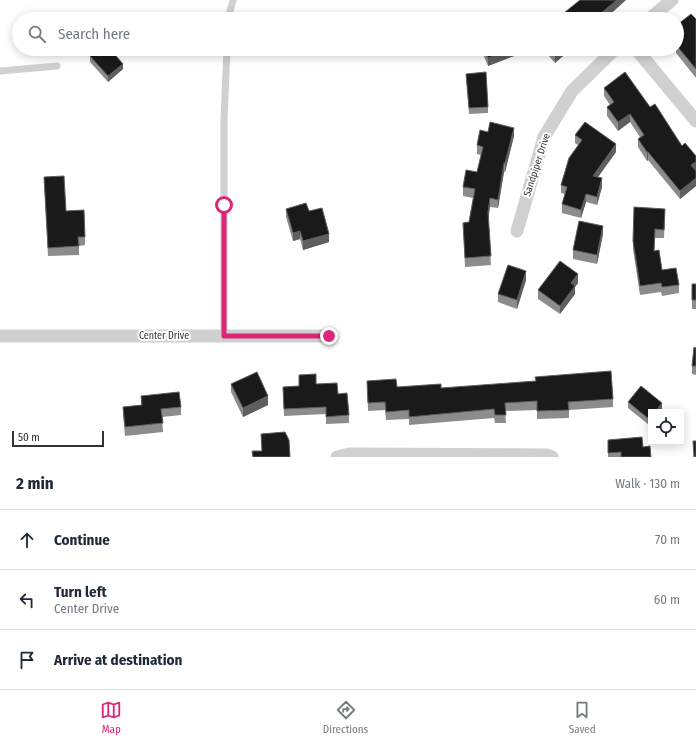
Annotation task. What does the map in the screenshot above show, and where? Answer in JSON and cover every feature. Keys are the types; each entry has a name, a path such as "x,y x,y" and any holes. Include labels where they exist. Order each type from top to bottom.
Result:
{"street":[{"path":"658,12 672,0"},
{"name":"Sandpiper Drive","path":"517,231 544,138 572,91 608,56"},
{"path":"642,56 696,121"},
{"name":"Center Drive","path":"0,336 329,336"},
{"path":"337,457 349,454 546,455 552,457"}],"lane":[{"path":"230,12 233,0"},
{"path":"224,336 224,118 227,56"},
{"path":"0,71 57,66"}],"building":[{"path":"580,0 617,0 602,12 565,12"},
{"path":"691,14 696,19 696,69 684,54 684,20"},
{"path":"90,56 116,56 123,64 108,76"},
{"path":"486,72 488,107 469,108 466,74"},
{"path":"625,72 650,107 655,104 682,146 685,143 696,156 696,162 691,165 696,171 696,178 680,191 638,139 644,135 630,114 618,122 607,107 614,102 604,88"},
{"path":"490,122 514,128 504,163 498,200 490,198 488,212 491,256 465,258 463,223 469,222 475,189 463,187 466,170 477,172 483,147 477,145 480,130 488,132"},
{"path":"585,122 616,144 593,176 602,178 597,197 586,194 581,210 562,204 567,187 561,185 569,158 582,140 575,135"},
{"path":"64,176 66,211 84,210 85,237 78,237 79,246 48,248 44,177"},
{"path":"306,203 309,211 322,208 329,234 303,241 300,231 293,233 286,209"},
{"path":"634,207 665,209 664,230 655,229 654,251 659,250 662,270 676,268 679,285 662,287 661,283 640,286 633,241"},
{"path":"579,221 603,226 597,255 573,250"},
{"path":"560,261 578,274 571,283 575,286 560,306 538,290"},
{"path":"508,265 526,271 517,300 498,294"},
{"path":"692,284 696,284 696,300 692,300"},
{"path":"694,347 696,348 696,366 692,366"},
{"path":"611,371 613,399 568,402 569,410 537,411 537,401 505,403 506,415 495,415 494,409 409,417 409,410 386,412 385,402 368,403 367,381 396,379 397,387 441,384 441,388 536,381 535,377"},
{"path":"257,372 268,396 243,408 231,384"},
{"path":"316,374 316,384 337,383 338,394 347,393 349,415 326,417 326,407 284,409 283,387 299,386 299,375"},
{"path":"641,386 662,403 657,409 648,409 648,418 628,402"},
{"path":"179,392 181,407 161,409 163,423 125,427 123,407 142,405 141,396"},
{"path":"285,432 289,440 290,457 253,457 252,451 262,451 261,434"},
{"path":"642,437 643,447 650,446 651,457 621,457 621,452 608,453 608,440"},
{"path":"693,441 696,441 696,457 694,457"}],"route":[{"path":"224,205 224,336 329,336"}]}
